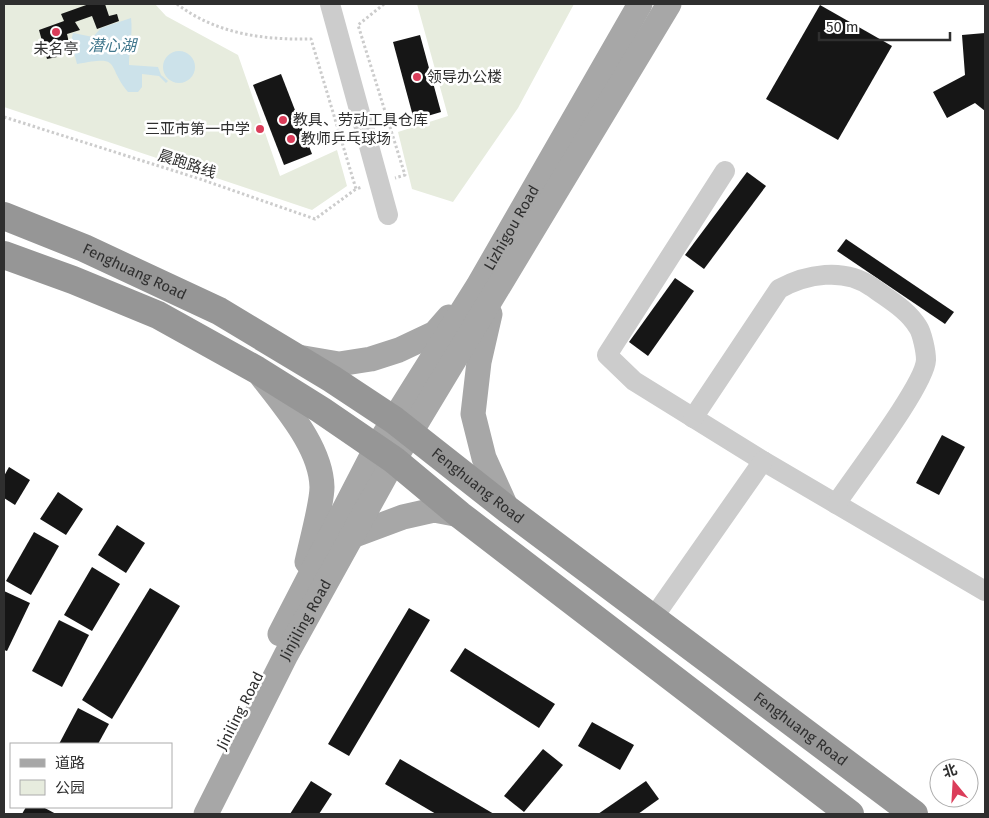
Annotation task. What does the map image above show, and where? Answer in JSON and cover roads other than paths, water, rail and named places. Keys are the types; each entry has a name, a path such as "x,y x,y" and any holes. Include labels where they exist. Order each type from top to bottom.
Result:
{"highway":[{"name":"Fenghuang Road","path":"4,216 84,248 219,311 294,356 403,426 507,509 914,814"},
{"name":"Fenghuang Road","path":"4,255 73,280 158,315 257,370 385,454 460,515 850,814"}],"main road":[{"name":"Lizhigou Road","path":"487,288 640,4"},
{"name":"Lizhigou Road","path":"385,454 487,288 669,4"},
{"path":"294,356 339,364 371,359 399,350 434,333 487,288"},
{"path":"487,288 473,414 484,458 507,509"},
{"path":"257,370 302,430 318,464 322,487 299,595"},
{"name":"Jinjiling Road","path":"206,814 286,655 352,536 385,454"},
{"name":"Jiniling Road","path":"188,814 299,595 385,454"},
{"path":"352,536 403,517 434,510 460,515"}],"street":[{"path":"330,4 388,215"},
{"path":"725,171 607,355 634,381 693,418 985,591"},
{"path":"693,418 779,289 797,279 835,274 865,282 907,313 919,328 926,360 916,388 836,504"},
{"path":"652,618 763,461"}],"water":[{"name":"潜心湖","path":"131,18 132,30 129,65 158,67 161,75 168,81 166,83 159,76 142,74 142,87 138,92 128,92 111,64 107,62 91,61 77,64 71,41 73,33 93,37 101,28"},
{"name":"潜心湖","path":"179,51 191,55 195,67 191,79 179,83 167,79 163,67 167,55"}],"place":[{"name":"未名亭","path":"56,32"},
{"name":"领导办公楼","path":"417,77"},
{"name":"教具、劳动工具仓库","path":"283,120"},
{"name":"三亚市第一中学","path":"260,129"},
{"name":"教师乒乓球场","path":"291,139"}]}
